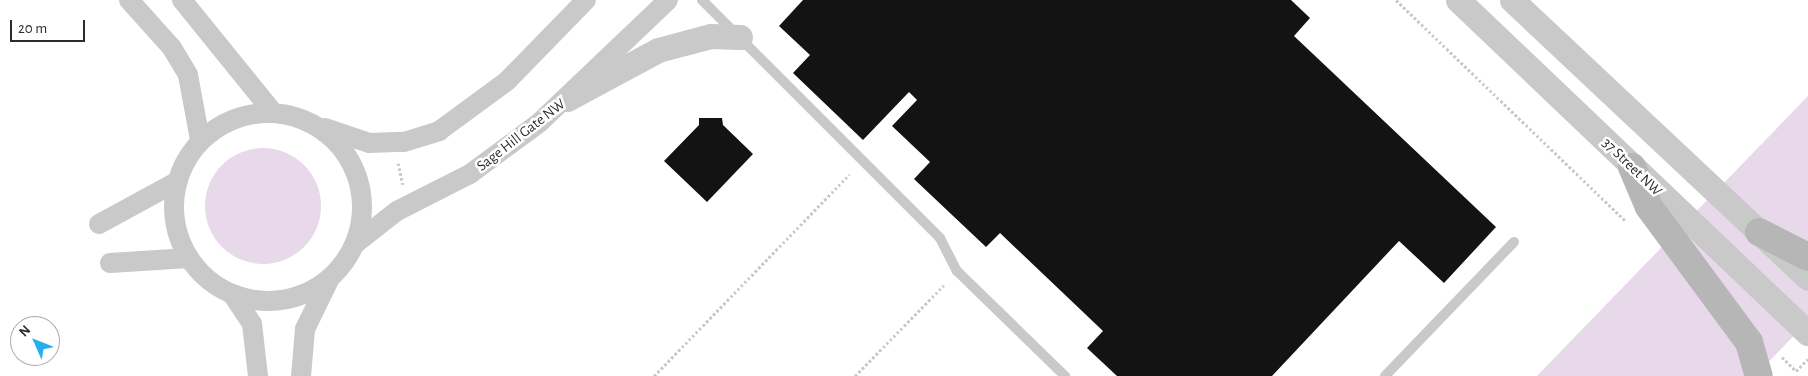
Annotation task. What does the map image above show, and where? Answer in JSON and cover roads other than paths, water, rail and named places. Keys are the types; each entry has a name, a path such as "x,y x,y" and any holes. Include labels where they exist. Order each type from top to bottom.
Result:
{"main road":[{"path":"1632,167 1649,208 1749,342 1760,376"},
{"path":"1759,232 1808,257"}],"street":[{"path":"129,0 172,48 188,75 200,140"},
{"path":"182,0 271,110"},
{"path":"329,280 307,293 282,300 257,301 232,294 208,279 189,258 175,221 178,181 200,140 234,118 271,110 369,143 404,142 439,131 507,81 586,0"},
{"name":"Sage Hill Gate NW","path":"355,244 397,211 470,174 567,98 668,0"},
{"name":"37 Street NW","path":"1458,0 1808,333"},
{"path":"1512,0 1808,278"},
{"path":"567,98 658,50 711,36 740,37"},
{"path":"301,376 305,329 329,280 355,244 362,218 356,173 338,142 316,125"},
{"path":"99,224 178,181"},
{"path":"110,263 189,258"},
{"path":"232,294 252,324 258,376"}],"lane":[{"path":"702,0 940,238 957,271 1065,376"},
{"path":"1385,376 1514,242"}]}
